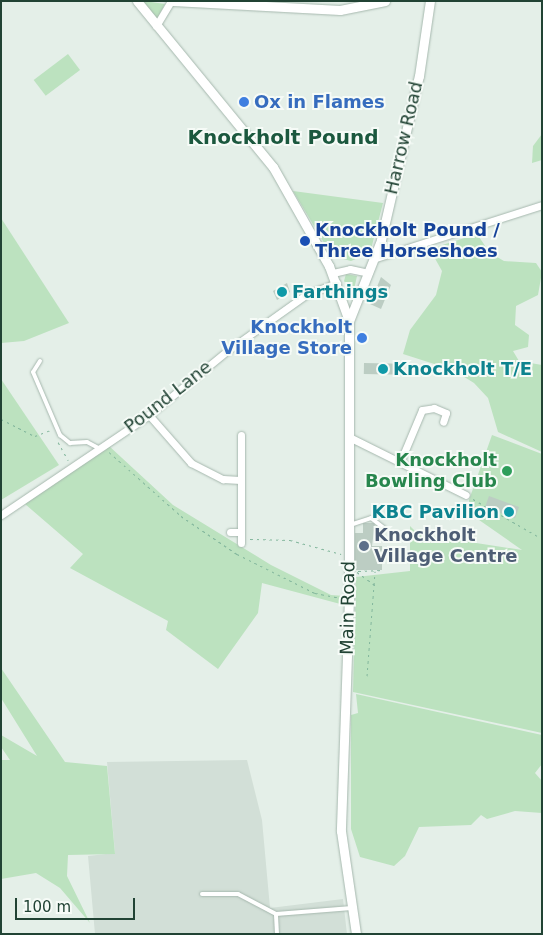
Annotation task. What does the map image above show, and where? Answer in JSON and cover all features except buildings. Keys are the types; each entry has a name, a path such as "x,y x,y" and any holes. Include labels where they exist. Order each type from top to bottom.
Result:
{"street":[{"name":"Main Road","path":"137,1 266,156 333,274 349,321 350,554 353,571 349,598 341,830 356,934"},
{"path":"156,26 172,1 340,10 385,1"},
{"name":"Harrow Road","path":"349,321 376,258 420,76 430,1"},
{"path":"376,258 542,205"},
{"path":"333,274 350,270 369,273"},
{"name":"Pound Lane","path":"1,515 150,415 291,305 337,283"},
{"path":"401,460 422,410 434,408 446,413 443,422"},
{"path":"150,415 191,463 223,479 240,480"},
{"path":"351,438 401,460 466,495"},
{"path":"230,532 241,538 240,480 242,440"}],"lane":[{"path":"40,361 33,372 60,436 70,443 87,442 101,447"},
{"path":"350,525 371,518 384,528"},
{"path":"202,894 238,894 276,914 352,908"},
{"path":"276,914 277,934"}],"path":[{"path":"1,419 35,436 49,427 72,467"},
{"path":"101,447 181,516 238,554 315,593 349,598"},
{"path":"466,495 539,537"},
{"path":"241,538 290,540 350,554"},
{"path":"353,571 384,570"},
{"path":"353,571 376,586"},
{"path":"367,676 376,586 375,571"}],"shaded area":[{"path":"247,760 262,820 270,908 343,899 347,934 95,934 88,856 115,853 107,762"}],"green space":[{"path":"144,1 165,4 157,19 144,3"},
{"path":"68,54 80,70 46,96 34,80"},
{"path":"542,134 542,160 532,163 533,146"},
{"path":"293,191 383,203 370,253 351,261 332,256"},
{"path":"1,218 69,323 24,341 1,343"},
{"path":"477,234 490,253 504,261 536,263 542,272 538,295 516,306 515,325 529,335 528,347 513,351 519,361 542,365 542,452 498,432 488,398 474,383 453,370 403,354 410,330 436,295 442,271 433,255 439,246"},
{"path":"346,274 357,276 353,294 344,281"},
{"path":"1,379 59,465 1,500"},
{"path":"492,435 542,454 542,733 353,692 356,577 410,571 410,526 418,534 522,550 469,513 469,500"},
{"path":"109,446 173,505 271,565 331,595 344,596 340,601 344,605 262,583 258,613 218,669 166,630 168,621 70,568 83,554 25,504"},
{"path":"1,668 65,762 107,766 115,854 68,855 67,876 90,923 60,888 36,873 1,879 1,760 10,760 1,747 1,735 37,756 1,698"},
{"path":"356,694 542,735 542,764 535,773 542,781 542,813 515,811 487,819 481,815 471,825 419,827 405,856 394,866 360,857 351,829 351,715 358,713"}],"place":[{"name":"Ox in Flames","path":"244,102"},
{"name":"Knockholt Pound / Three Horseshoes","path":"305,241"},
{"name":"Farthings","path":"282,292"},
{"name":"Knockholt Village Store","path":"362,338"},
{"name":"Knockholt T/E","path":"383,369"},
{"name":"Knockholt Bowling Club","path":"507,471"},
{"name":"KBC Pavilion","path":"509,512"},
{"name":"Knockholt Village Centre","path":"364,546"}],"district":[{"name":"Knockholt Pound","path":"283,137"}]}
